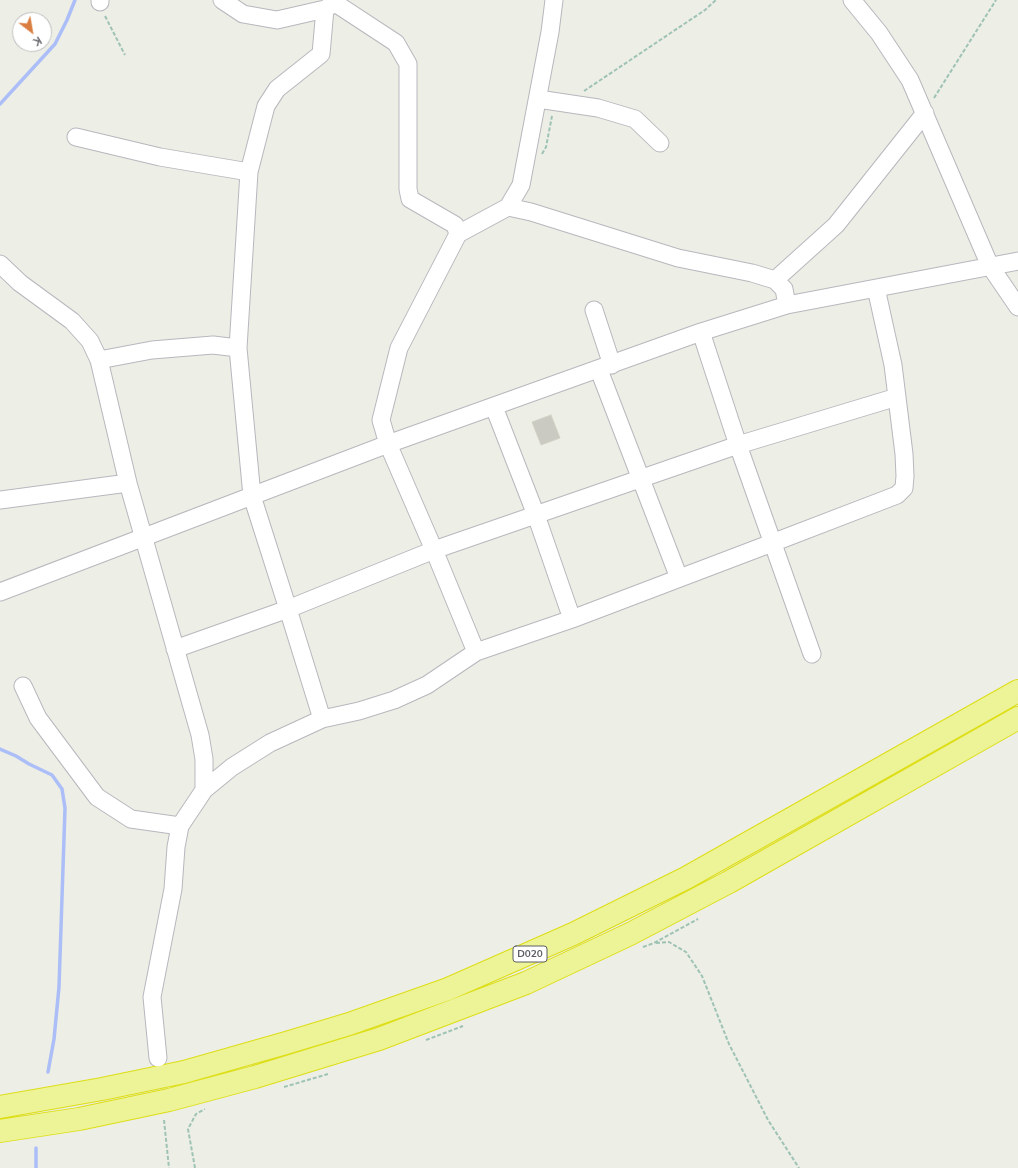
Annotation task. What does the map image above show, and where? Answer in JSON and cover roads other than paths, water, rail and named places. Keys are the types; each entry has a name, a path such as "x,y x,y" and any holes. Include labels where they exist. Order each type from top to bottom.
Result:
{"highway":[{"name":"D020","path":"0,1107 102,1089 184,1072 349,1024 448,989 573,934 680,882 1018,691"},
{"name":"D020","path":"0,1131 79,1119 162,1102 254,1077 379,1039 526,983 630,934 722,886 1018,718"}],"street":[{"path":"222,0 243,14 277,20 331,4 396,43 408,64 408,189 410,199 455,225 458,234"},
{"path":"852,0 879,33 910,80 990,266 1018,307"},
{"path":"476,652 388,444 381,420 399,348 458,234 508,207 521,185 550,32 549,2"},
{"path":"322,719 252,496 238,348 249,172 266,106 277,89 321,54 331,4"},
{"path":"538,99 598,108 635,119 660,143"},
{"path":"775,280 836,225 925,113"},
{"path":"76,137 160,157 249,172"},
{"path":"508,207 531,212 678,258 752,273 775,280 784,289 787,305"},
{"path":"6,590 388,444 701,332 787,305 1018,261"},
{"path":"0,264 20,283 72,321 90,341 99,360 128,483 200,735 204,759 204,790"},
{"path":"158,1058 152,997 172,889 176,847 180,826 204,790 232,767 270,743 322,719 359,711 394,700 427,685 476,652 572,618 772,543 897,495 904,488 904,454 893,365 876,288"},
{"path":"594,310 605,367 642,479 679,578"},
{"path":"701,332 738,445 812,654"},
{"path":"99,360 152,350 213,345 238,348"},
{"path":"175,649 288,608 434,550 738,445 896,397"},
{"path":"494,407 536,515 572,618"},
{"path":"0,500 128,483"},
{"path":"23,686 38,718 97,797 131,819 180,826"}],"waterway":[{"path":"0,104 55,44 75,0"},
{"path":"0,749 52,775 62,789 65,808 59,987 54,1039 48,1072"},
{"path":"36,1148 36,1168"}]}
